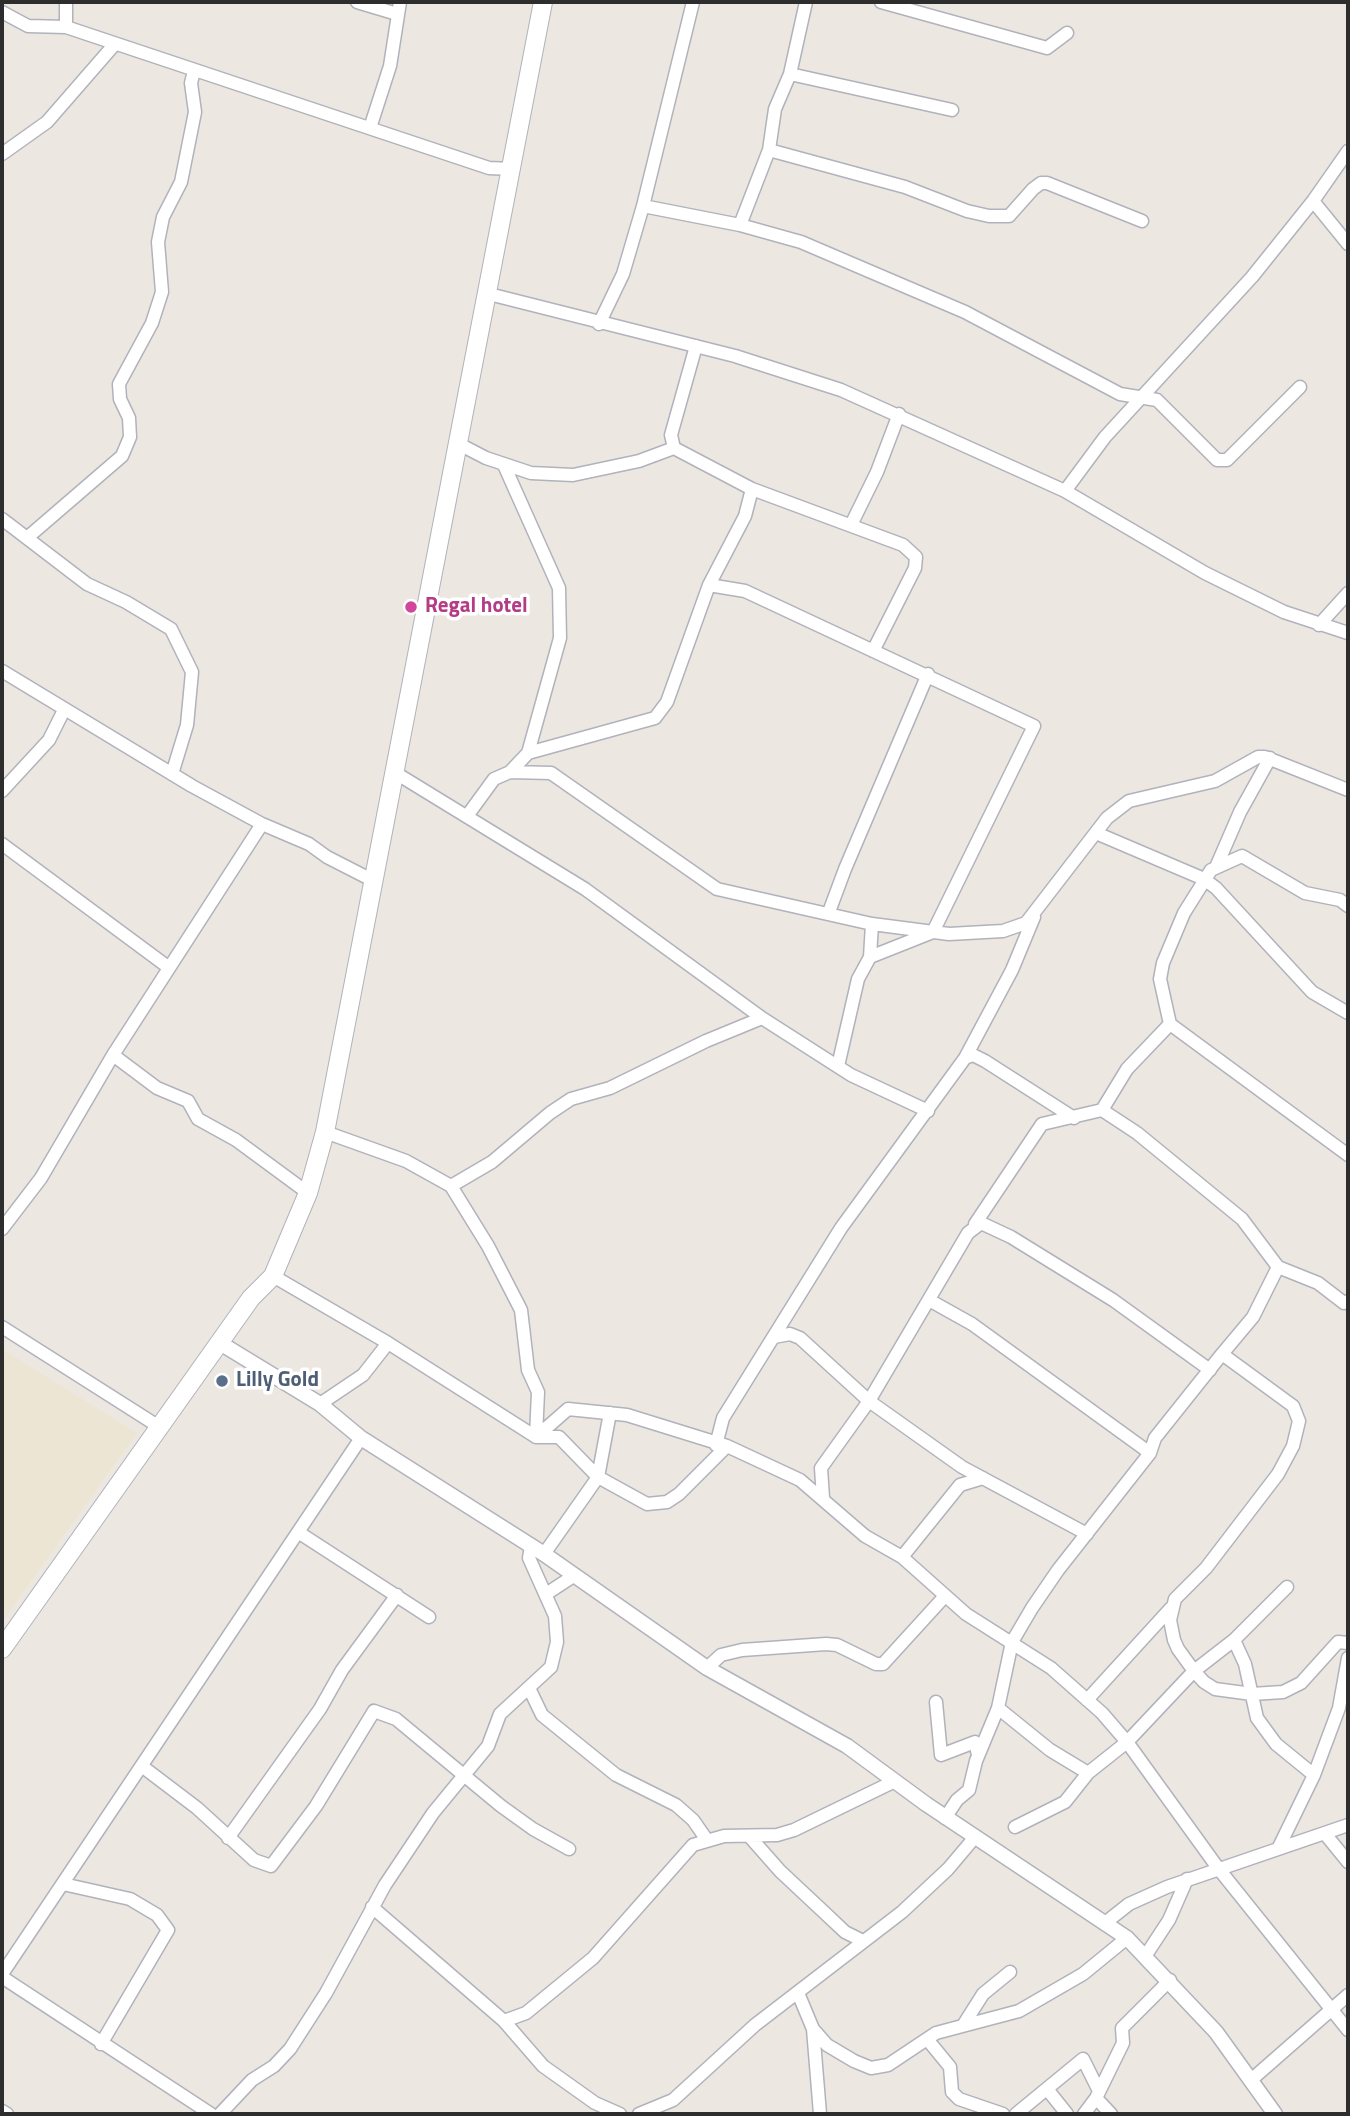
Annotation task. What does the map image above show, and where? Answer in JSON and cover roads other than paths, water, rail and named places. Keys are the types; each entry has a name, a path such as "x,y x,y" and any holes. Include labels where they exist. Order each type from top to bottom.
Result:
{"main road":[{"path":"2,1649 251,1298 273,1276 308,1192 325,1132 485,293 513,169 542,2"}],"street":[{"path":"66,2 66,27"},
{"path":"357,2 399,8 390,66 370,128"},
{"path":"599,324 623,274 643,206 693,2"},
{"path":"740,225 769,150 775,108 790,74 806,2"},
{"path":"881,2 1047,48 1067,33"},
{"path":"2,12 28,26 66,27 489,168 513,169"},
{"path":"2,154 47,122 114,45"},
{"path":"28,537 122,456 130,437 129,418 120,399 119,384 152,323 162,292 158,242 163,217 181,182 195,112 191,83 194,71"},
{"path":"790,74 952,110"},
{"path":"769,150 905,187 967,211 989,216 1009,216 1033,189 1041,183 1047,183 1142,221"},
{"path":"1065,491 1077,471 1140,398 1252,277 1313,201 1348,151"},
{"path":"1313,201 1348,244"},
{"path":"643,206 740,225 801,242 965,312 1120,394 1157,400 1222,462 1300,387"},
{"path":"485,293 599,324 696,346 841,390 1065,491 1205,573 1284,612 1348,633"},
{"path":"674,448 671,435 696,346"},
{"path":"851,525 877,472 899,414"},
{"path":"457,443 504,465 531,473 573,475 639,461 674,448 752,489 903,545 916,557 915,568 873,651"},
{"path":"467,816 494,779 510,772 528,753 560,638 559,588 504,465"},
{"path":"528,753 654,718 667,702 709,585 745,516 752,489"},
{"path":"2,519 87,584 126,602 171,629 192,672 187,725 172,774"},
{"path":"709,585 744,591 928,674 1034,726 933,932 870,957"},
{"path":"1319,625 1348,593"},
{"path":"2,671 172,774 262,824 309,844 327,857 372,880"},
{"path":"830,912 845,869 928,674"},
{"path":"2,790 49,740 64,709"},
{"path":"510,772 551,774 717,889 830,912 872,924 933,932 1003,931 1026,923 1035,915 1107,818 1129,801 1215,781 1258,757 1270,758 1348,790"},
{"path":"1270,758 1240,812 1217,865 1204,879 1184,913 1163,963 1160,979 1170,1024 1348,1154"},
{"path":"394,772 585,889 762,1018 889,1095 928,1111"},
{"path":"2,1229 52,1160 168,967 262,824"},
{"path":"1096,833 1204,879 1216,888 1312,992 1348,1013"},
{"path":"2,844 168,967"},
{"path":"1217,865 1242,856 1305,892 1340,900 1348,906"},
{"path":"273,1276 387,1343 536,1437 559,1437 598,1477 647,1504 667,1502 679,1494 722,1446 723,1418 841,1228 965,1058 1012,970 1035,915"},
{"path":"838,1066 858,979 870,957 872,924"},
{"path":"451,1186 492,1162 571,1099 610,1088 706,1041 762,1018"},
{"path":"1042,1124 1102,1110 1127,1069 1170,1024"},
{"path":"113,1055 157,1088 188,1101 198,1119 236,1140 308,1192"},
{"path":"965,1058 973,1055 985,1060 1074,1118"},
{"path":"800,1480 821,1468 869,1401 975,1224 1042,1124 1042,1099"},
{"path":"1102,1110 1137,1133 1242,1219 1278,1268 1318,1283 1344,1303 1348,1301"},
{"path":"325,1132 406,1161 451,1186 488,1246 521,1310 528,1370 538,1392 536,1437"},
{"path":"975,1224 988,1224 1113,1300 1210,1370"},
{"path":"945,1818 957,1800 969,1790 978,1755 998,1708 1012,1642 1058,1570 1150,1453 1155,1438 1253,1317 1278,1268"},
{"path":"929,1300 972,1324 1150,1453"},
{"path":"2,1327 161,1427"},
{"path":"774,1337 790,1334 800,1338 869,1401 962,1467 1087,1534"},
{"path":"220,1343 320,1404 361,1438 544,1554 708,1668 814,1726 945,1818 1127,1938 1170,1980 1216,2032 1275,2114"},
{"path":"320,1404 363,1375 387,1343"},
{"path":"1087,1700 1171,1608 1278,1474 1296,1433 1299,1421 1293,1406 1222,1354"},
{"path":"536,1437 568,1409 627,1415 722,1446 800,1480 864,1536 902,1557 966,1614 1051,1668 1087,1700 1127,1742 1218,1868 1348,2030"},
{"path":"544,1554 598,1477 610,1413"},
{"path":"211,2114 198,2110 2,1975 361,1438"},
{"path":"902,1557 960,1485 962,1467"},
{"path":"821,1468 823,1498"},
{"path":"960,1485 983,1478"},
{"path":"298,1532 429,1617"},
{"path":"220,2114 252,2080 274,2066 290,2049 327,1993 372,1907 462,1775 488,1746 500,1714 551,1667 556,1654 555,1616 529,1558 531,1546"},
{"path":"546,1594 575,1575"},
{"path":"1015,1827 1065,1802 1088,1773 1127,1742 1194,1671 1234,1640 1287,1587"},
{"path":"228,1838 320,1709 342,1670 397,1595"},
{"path":"708,1668 721,1655 742,1650 826,1644 837,1645 876,1664 883,1664 945,1596"},
{"path":"1171,1608 1174,1640 1194,1671 1215,1689 1252,1694 1283,1692 1301,1683 1338,1642 1348,1643"},
{"path":"1234,1640 1245,1664 1257,1718 1276,1744 1314,1775"},
{"path":"1278,1849 1314,1775 1339,1708 1348,1658"},
{"path":"529,1688 542,1715 616,1775 676,1805 693,1820 706,1840"},
{"path":"936,1702 941,1755 975,1742 978,1755"},
{"path":"998,1708 1050,1750 1088,1773"},
{"path":"143,1767 197,1808 263,1866 271,1866 277,1862 350,1755 374,1711 396,1719 462,1775 533,1829 569,1849"},
{"path":"504,2021 526,2013 593,1958 693,1845 724,1836 750,1837 794,1830 895,1782"},
{"path":"1105,1923 1129,1904 1187,1879 1325,1835 1348,1825"},
{"path":"1325,1835 1348,1863"},
{"path":"750,1837 780,1871 845,1932 863,1941"},
{"path":"639,2114 673,2100 755,2025 902,1912 948,1869 975,1837"},
{"path":"1146,1955 1169,1920 1187,1879"},
{"path":"63,1884 130,1899 157,1914 168,1930 102,2044"},
{"path":"372,1907 504,2021 543,2066 595,2103 620,2114"},
{"path":"813,2029 827,2045 871,2068 888,2065 927,2039 964,2024 1018,2011 1083,1974 1127,1938"},
{"path":"964,2024 983,1994 1010,1972"},
{"path":"1084,2114 1098,2095 1123,2043 1122,2028 1170,1980"},
{"path":"798,1993 813,2029 820,2114"},
{"path":"1251,2080 1348,1994"},
{"path":"927,2039 950,2067 952,2092 959,2099 1003,2114"},
{"path":"1016,2114 1083,2059 1098,2095 1111,2114"},
{"path":"1088,2068 1113,2060"},
{"path":"1047,2089 1068,2114"},
{"path":"2,2111 7,2114"}],"place":[{"name":"Regal hotel","path":"411,607"},
{"name":"Lilly Gold","path":"222,1381"}]}
